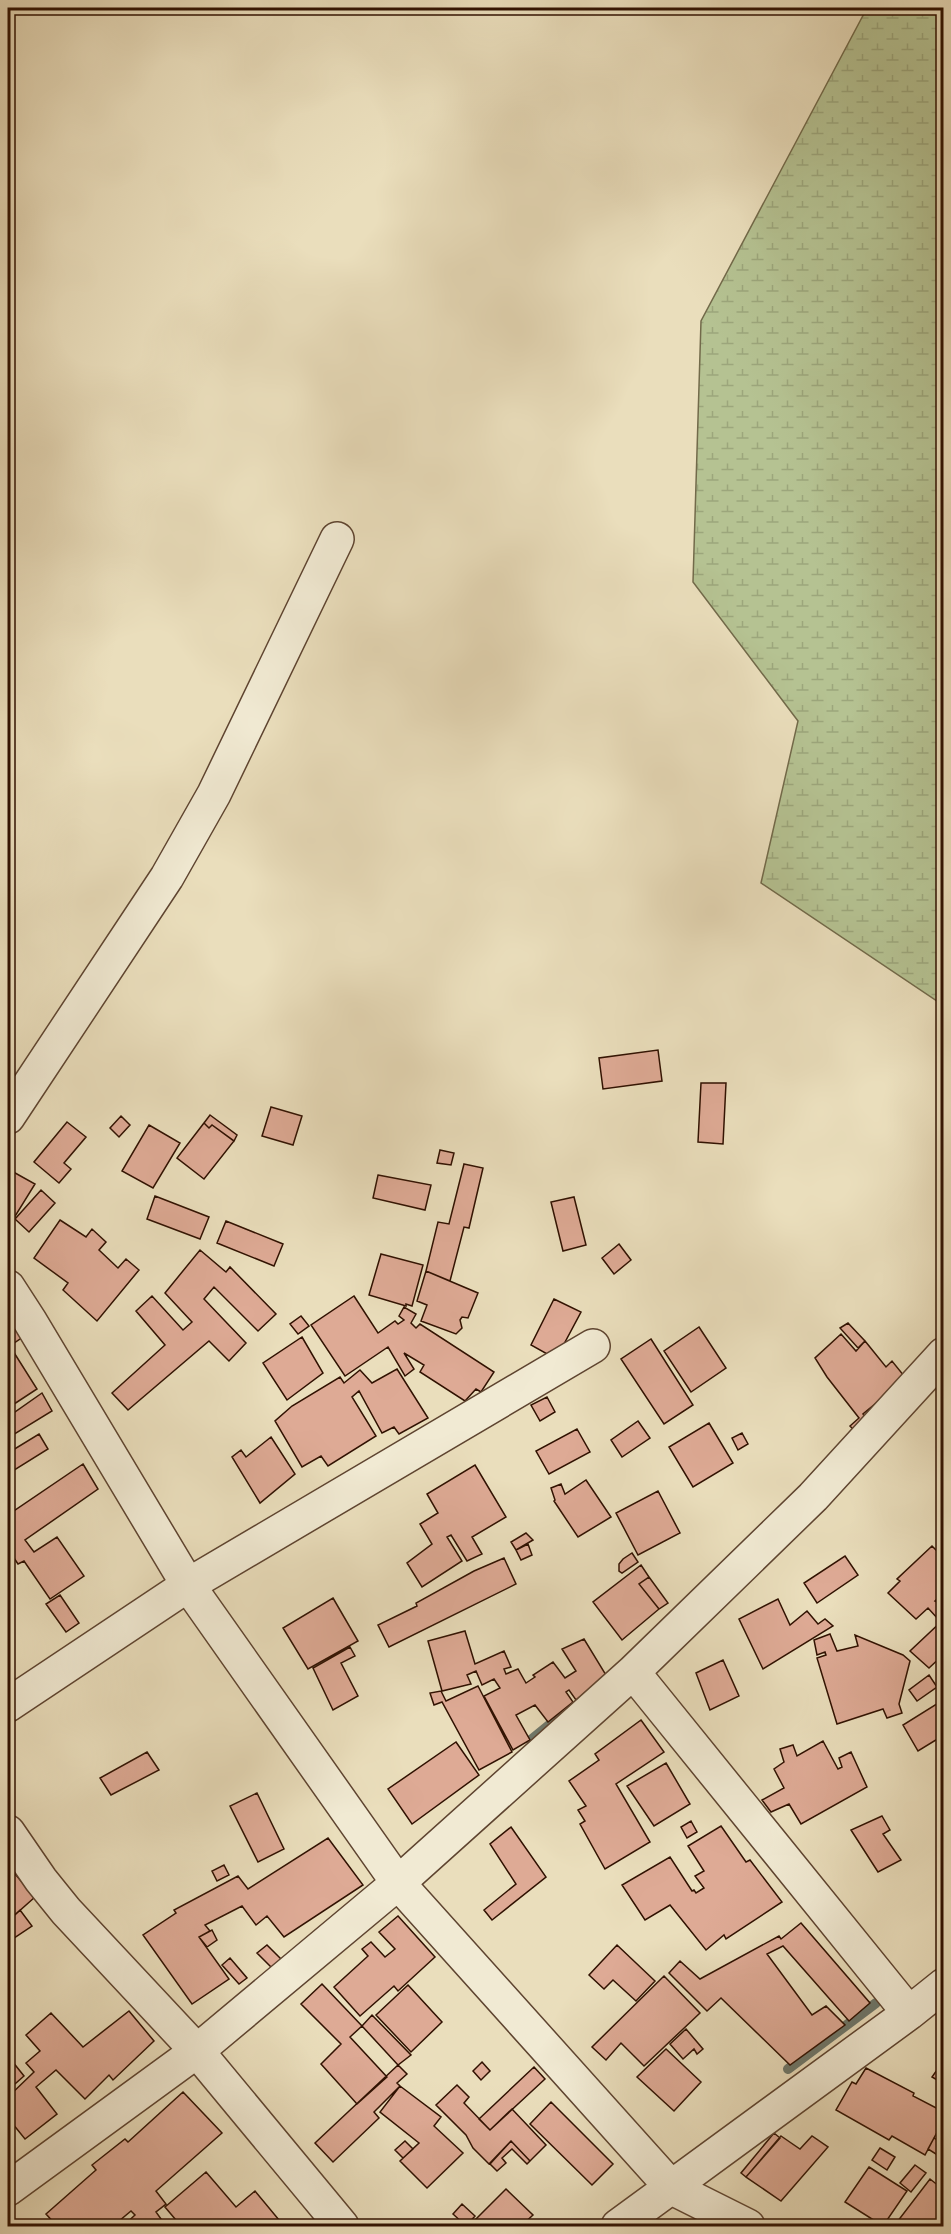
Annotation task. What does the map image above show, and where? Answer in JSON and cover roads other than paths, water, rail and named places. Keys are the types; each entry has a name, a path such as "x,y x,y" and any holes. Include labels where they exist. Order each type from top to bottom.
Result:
{"street":[{"path":"8,1117 167,877 214,794 337,539"},
{"path":"8,1287 188,1585 398,1883 672,2188 748,2226"},
{"path":"8,1705 188,1585 593,1346"},
{"path":"8,2189 197,2051 398,1883 633,1672 813,1497 944,1354"},
{"path":"633,1672 909,2013"},
{"path":"8,1832 40,1881 197,2051 342,2226"},
{"path":"618,2226 944,1985"}],"waterway":[{"path":"531,1740 558,1718"},
{"path":"788,2069 876,2003"}]}
